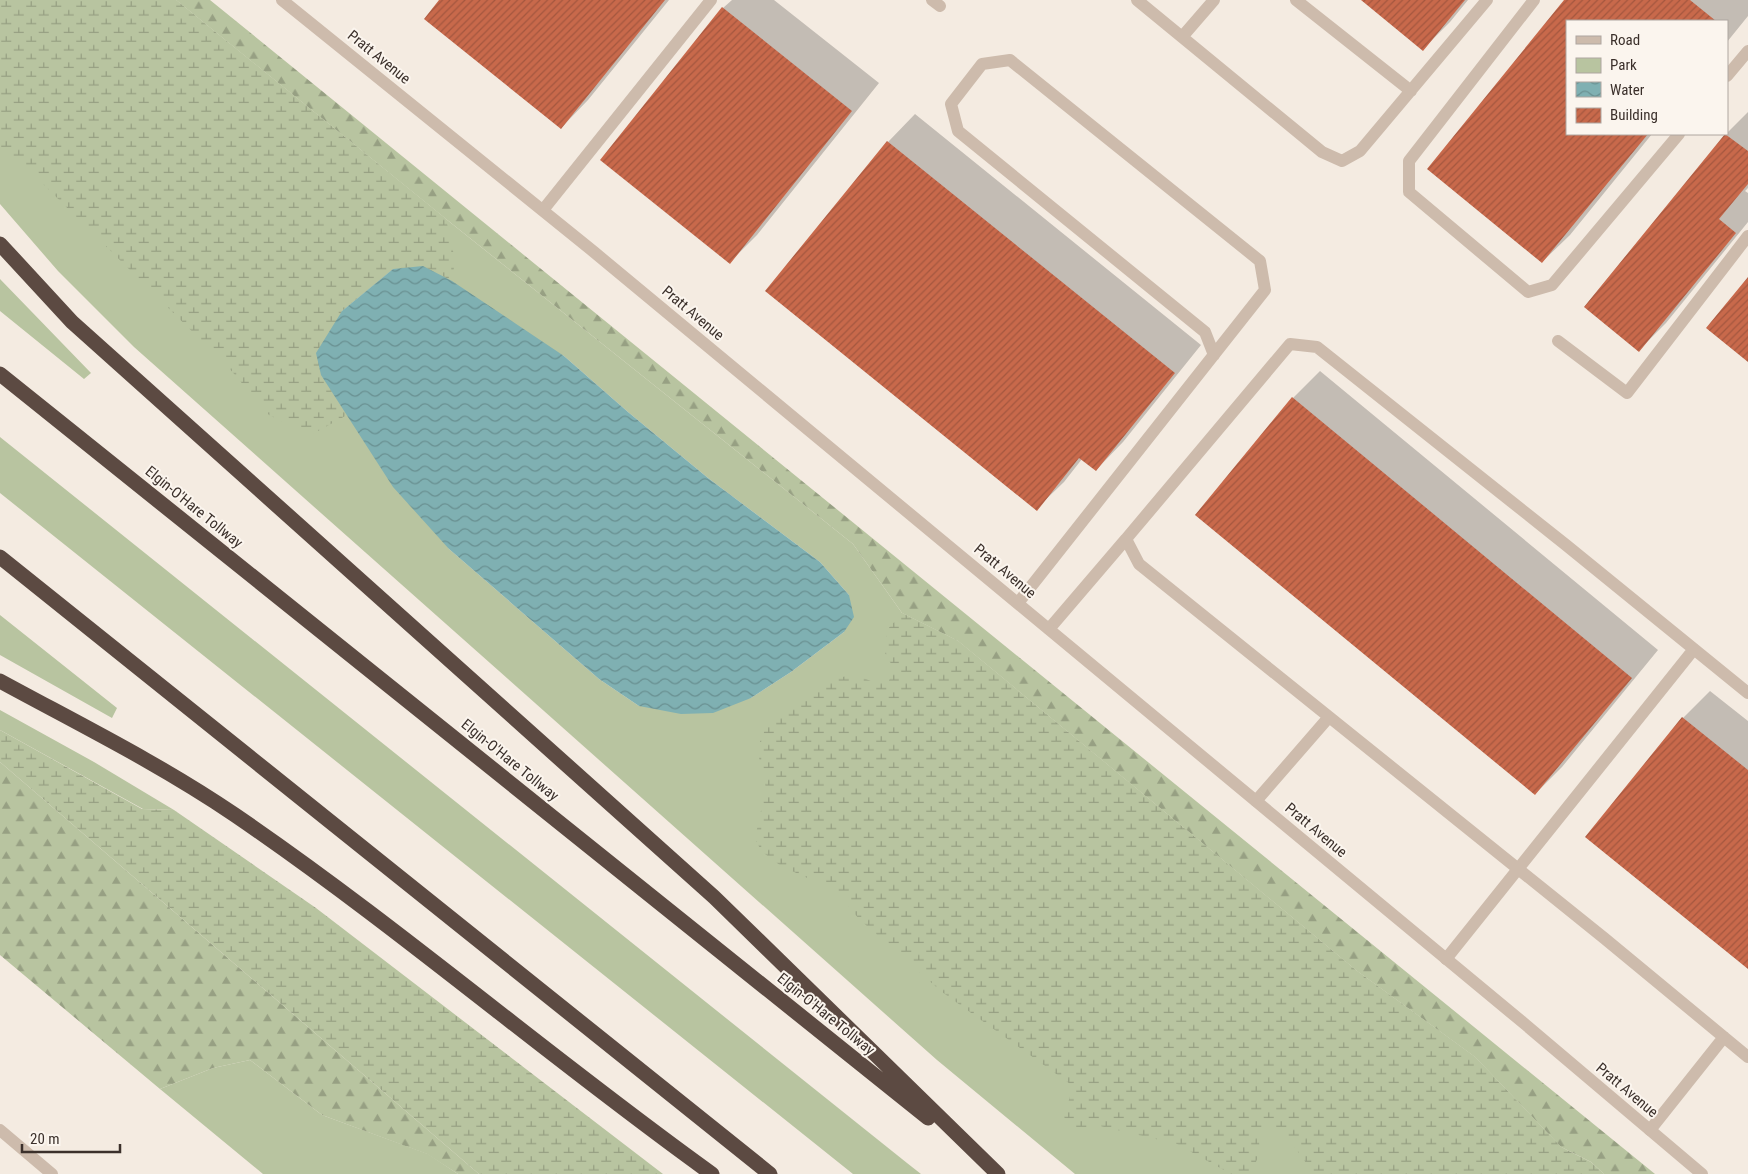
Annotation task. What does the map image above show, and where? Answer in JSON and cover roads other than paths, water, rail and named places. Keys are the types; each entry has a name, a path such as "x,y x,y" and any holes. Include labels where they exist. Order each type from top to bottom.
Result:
{"highway":[{"path":"0,244 72,322 714,897 998,1174"},
{"name":"Elgin-O'Hare Tollway","path":"0,374 998,1174"},
{"path":"0,557 770,1174"},
{"path":"0,681 144,759 234,814 331,884 712,1174"}],"street":[{"name":"Pratt Avenue","path":"282,0 543,210 1018,603 1702,1174"},
{"path":"543,210 712,0"},
{"path":"1137,0 1322,152 1342,161 1360,151 1487,0"},
{"path":"1182,37 1214,0"},
{"path":"1296,0 1411,91"},
{"path":"1534,0 1409,161 1409,192 1528,292 1552,285 1678,135"},
{"path":"1728,75 1748,51"},
{"path":"1018,603 1214,355 1265,290 1260,261 1010,60 982,64 951,104 958,130 1205,332 1214,355"},
{"path":"1558,341 1627,393 1748,236"},
{"path":"1049,629 1290,344 1317,347 1748,693"},
{"path":"1126,539 1139,564 1518,868 1748,1057"},
{"path":"1446,959 1694,649"},
{"path":"1256,801 1329,717"},
{"path":"1650,1130 1724,1037"},
{"path":"0,1130 52,1174"}],"water":[{"path":"423,266 452,281 564,356 708,478 820,562 849,595 854,617 844,632 791,672 751,698 713,713 681,714 639,706 599,679 449,549 393,487 321,375 316,353 342,311 393,269"}]}
